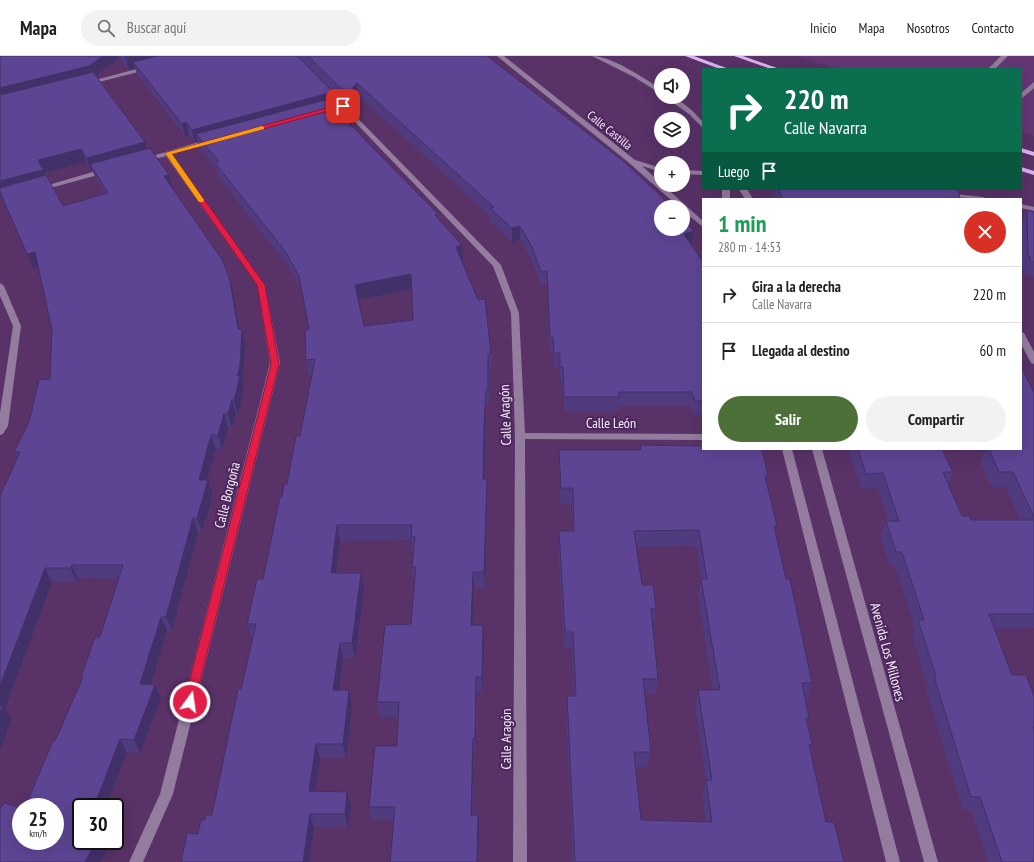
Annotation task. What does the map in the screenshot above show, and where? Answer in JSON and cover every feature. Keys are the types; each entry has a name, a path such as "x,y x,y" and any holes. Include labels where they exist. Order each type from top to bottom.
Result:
{"main road":[{"path":"688,56 723,68"},
{"path":"737,56 774,68"},
{"path":"1022,150 1034,154"},
{"path":"1022,169 1034,173"}],"street":[{"name":"Calle Castilla","path":"500,56 631,160 702,224"},
{"path":"595,56 636,76 654,88"},
{"path":"992,68 1005,56"},
{"path":"76,86 152,67"},
{"path":"1022,96 1034,84"},
{"name":"Calle Aragón","path":"328,91 340,107 497,265 515,313 520,436 520,862"},
{"path":"678,104 691,113 702,125"},
{"path":"137,162 221,139"},
{"name":"Calle Borgoña","path":"136,862 166,794 275,364 261,285 168,153"},
{"path":"631,160 654,168"},
{"path":"30,191 114,168"},
{"path":"690,172 702,173"},
{"path":"939,194 974,198"},
{"path":"1022,206 1034,209"},
{"path":"0,286 16,326 3,426 0,432"},
{"path":"1022,336 1031,350 1034,361"},
{"name":"Calle León","path":"520,436 702,437"},
{"path":"786,450 893,862"},
{"name":"Avenida Los Millones","path":"817,450 931,862"}],"shaded area":[{"path":"798,56 1034,56 1034,136 1022,131 1022,68 833,68"}],"building":[{"path":"0,56 103,56 89,66 0,88"},
{"path":"157,56 297,56 333,92 192,130 186,122 182,124 133,62"},
{"path":"308,56 487,56 622,160 654,189 654,192 657,192 664,200 654,200 654,236 685,236 702,261 702,401 695,401 692,392 619,392 619,397 564,397 563,367 560,367 560,353 554,353 553,337 550,337 547,271 541,272 532,247 520,226 512,228 490,208 494,207 357,83 347,94"},
{"path":"93,72 145,142 87,158 81,149 38,160 43,170 0,181 0,95"},
{"path":"340,96 341,97 332,106 438,214 435,215 462,245 456,247 478,300 485,299 491,354 488,354 488,390 486,390 484,427 483,479 487,479 484,572 473,572 471,625 483,625 482,677 476,677 475,738 473,738 471,815 478,815 477,862 390,862 395,807 369,807 375,746 397,746 399,702 377,702 385,625 411,624 416,567 412,567 415,537 411,537 412,525 337,525 331,573 361,573 352,643 340,643 333,690 349,690 343,744 316,744 309,791 347,792 345,814 310,814 303,862 181,862 187,833 198,834 201,820 205,820 206,815 212,815 238,689 241,689 256,624 247,624 257,579 263,579 280,497 282,497 284,484 287,484 296,436 300,436 315,359 306,360 305,330 309,329 299,276 285,251 215,163 219,162 196,134","holes":["411,274 413,320 364,326 355,285"]},
{"path":"150,148 169,175 164,176 223,261 230,281 238,329 242,329 240,366 237,376 240,376 234,400 232,400 228,414 224,414 218,435 211,435 199,480 208,480 197,518 193,518 166,617 161,617 140,684 155,685 134,740 120,739 97,798 72,798 72,850 92,850 85,862 0,862 0,809 4,803 12,805 12,850 64,850 64,798 29,798 53,741 55,741 83,677 81,677 95,637 100,637 123,565 72,565 70,568 45,568 0,686 0,496 20,452 14,452 29,422 39,380 50,379 52,330 35,252 27,254 0,192 0,188 46,175 63,206 108,193 90,164"},
{"path":"779,190 958,190 960,198 782,198"},
{"path":"1027,210 1034,212 1034,262 1030,262 1030,256 1028,256"},
{"path":"690,227 694,231 690,232"},
{"path":"1022,369 1034,392 1034,517 1013,472 999,472 989,450 1022,450"},
{"path":"640,445 702,446 702,450 762,450 768,476 765,476 777,526 774,526 786,579 790,579 812,683 802,683 809,718 806,718 812,744 809,745 826,822 834,822 844,862 575,862 567,696 576,696 573,632 565,632 559,531 574,531 573,488 561,488 559,450 641,450","holes":["699,530 707,579 701,579 720,690 698,690 712,780 706,780 712,822 641,820 634,752 651,752 643,679 658,679 651,609 656,608 653,585 642,585 634,531"]},
{"path":"858,450 942,450 953,472 943,472 962,516 970,516 971,520 1034,520 1034,614 989,614 1012,675 1026,675 1034,696 1034,862 1002,862 980,797 971,797 918,620 924,620 902,552 896,552 886,521 899,521 883,473 866,474"},
{"path":"0,706 3,706 0,714"}],"slow traffic":[{"path":"201,200 168,153 262,128"}],"route":[{"path":"190,702 275,364 261,285 168,153 343,106"}]}
